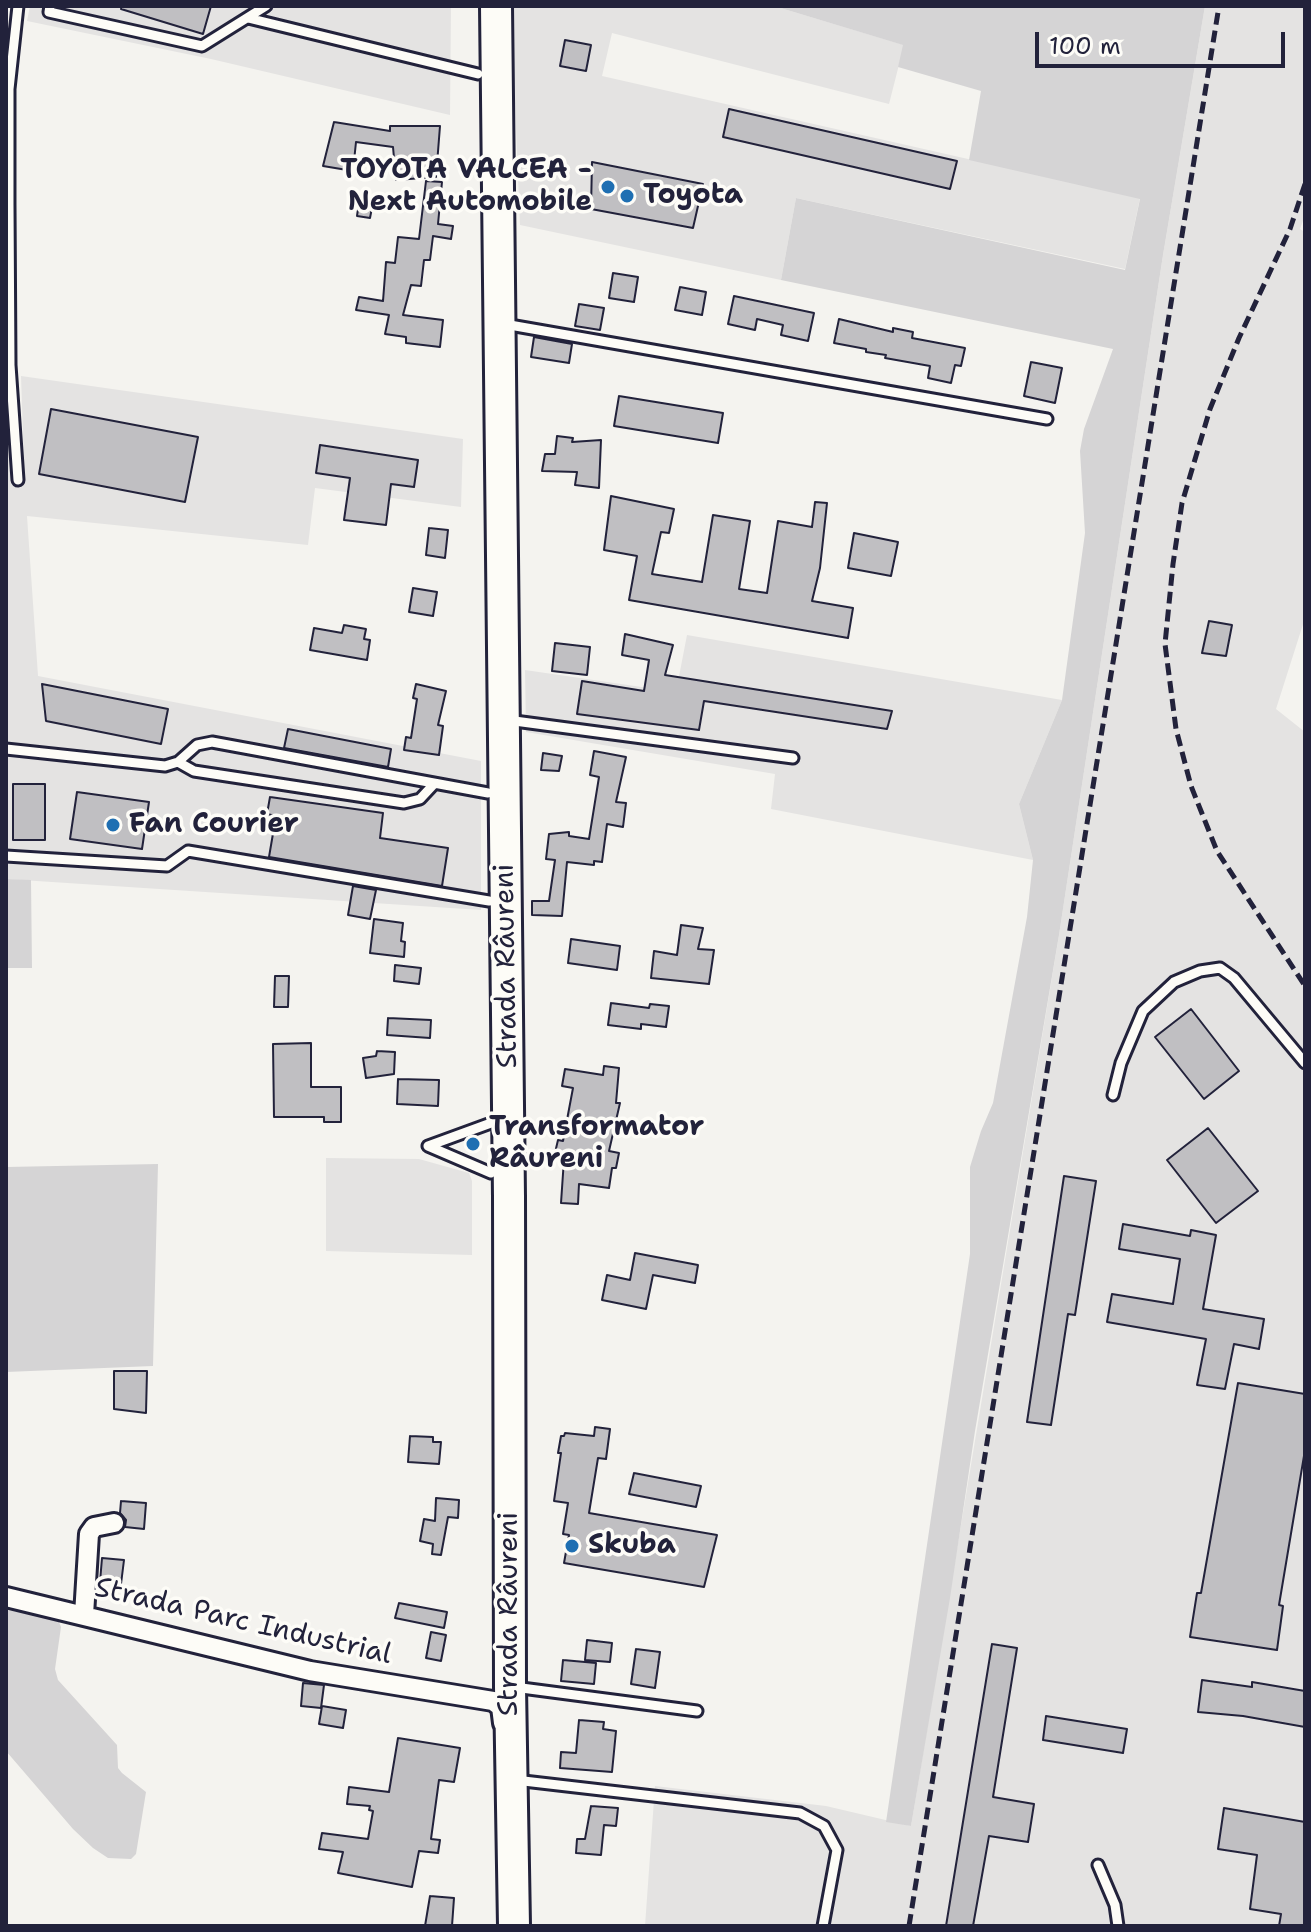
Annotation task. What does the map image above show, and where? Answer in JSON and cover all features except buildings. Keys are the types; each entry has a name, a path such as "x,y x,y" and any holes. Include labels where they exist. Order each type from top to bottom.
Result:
{"main road":[{"name":"Strada Râureni","path":"477,6 491,1173 501,1694 495,1926"},
{"name":"Strada Râureni","path":"496,6 505,720 510,1629 501,1694 512,1772 514,1926"}],"street":[{"path":"84,1615 89,1534 94,1527 114,1523"},
{"name":"Strada Parc Industrial","path":"6,1597 310,1671 501,1694"}],"lane":[{"path":"18,6 9,89 10,365 18,480"},
{"path":"50,6 49,12 202,46 266,6"},
{"path":"248,18 478,74"},
{"path":"501,324 1047,419"},
{"path":"505,720 793,758"},
{"path":"6,749 165,766 178,762 197,745 212,742 488,793"},
{"path":"178,762 194,771 404,803 420,799 434,784"},
{"path":"6,856 167,866 188,851 489,901"},
{"path":"1113,1095 1121,1063 1143,1011 1174,982 1200,971 1220,968 1234,978 1305,1063"},
{"path":"491,1123 428,1146 491,1173"},
{"path":"501,1694 697,1711"},
{"path":"512,1772 800,1813 824,1826 837,1850 823,1926"},
{"path":"1098,1865 1115,1905 1118,1926"}],"shaded area":[{"path":"30,6 451,6 450,115 211,59 27,21"},
{"path":"511,6 774,6 904,45 889,104 612,33 602,76 1140,198 1125,269 796,198 781,280 520,225"},
{"path":"774,6 1205,6 1163,255 1059,935 911,1826 886,1822 970,1254 970,1167 993,1103 1027,917 1033,860 1019,804 1062,700 1085,533 1080,451 1084,429 1113,349 781,280 796,198 1125,270 1140,199 969,160 981,91 898,67 903,45"},
{"path":"1205,6 1305,6 1305,215 1300,229 1305,232 1305,618 1276,709 1305,732 1305,1926 645,1926 655,1786 826,1806 911,1826 1059,935 1163,255"},
{"path":"21,376 463,439 461,507 315,488 308,545 27,516 38,676 481,761 481,910 6,879 6,400 19,404 24,465"},
{"path":"687,635 1062,700 1019,804 1033,860 771,809 775,774 526,732 525,670 676,692"},
{"path":"6,879 31,880 32,968 6,968"},
{"path":"326,1158 419,1159 469,1173 472,1181 472,1255 326,1251"},
{"path":"158,1164 153,1366 6,1372 6,1167"},
{"path":"6,1610 40,1615 59,1622 61,1627 55,1669 58,1680 117,1745 118,1768 146,1792 136,1854 131,1859 108,1858 93,1848 6,1751"}],"railway":[{"path":"909,1926 1219,6"},
{"path":"1305,184 1290,229 1210,409 1182,503 1165,644 1176,729 1191,786 1217,851 1305,986"}],"place":[{"name":"TOYOTA VALCEA - Next Automobile","path":"608,187"},
{"name":"Toyota","path":"627,196"},
{"name":"Fan Courier","path":"113,825"},
{"name":"Transformator Râureni","path":"473,1144"},
{"name":"Skuba","path":"572,1546"}]}
